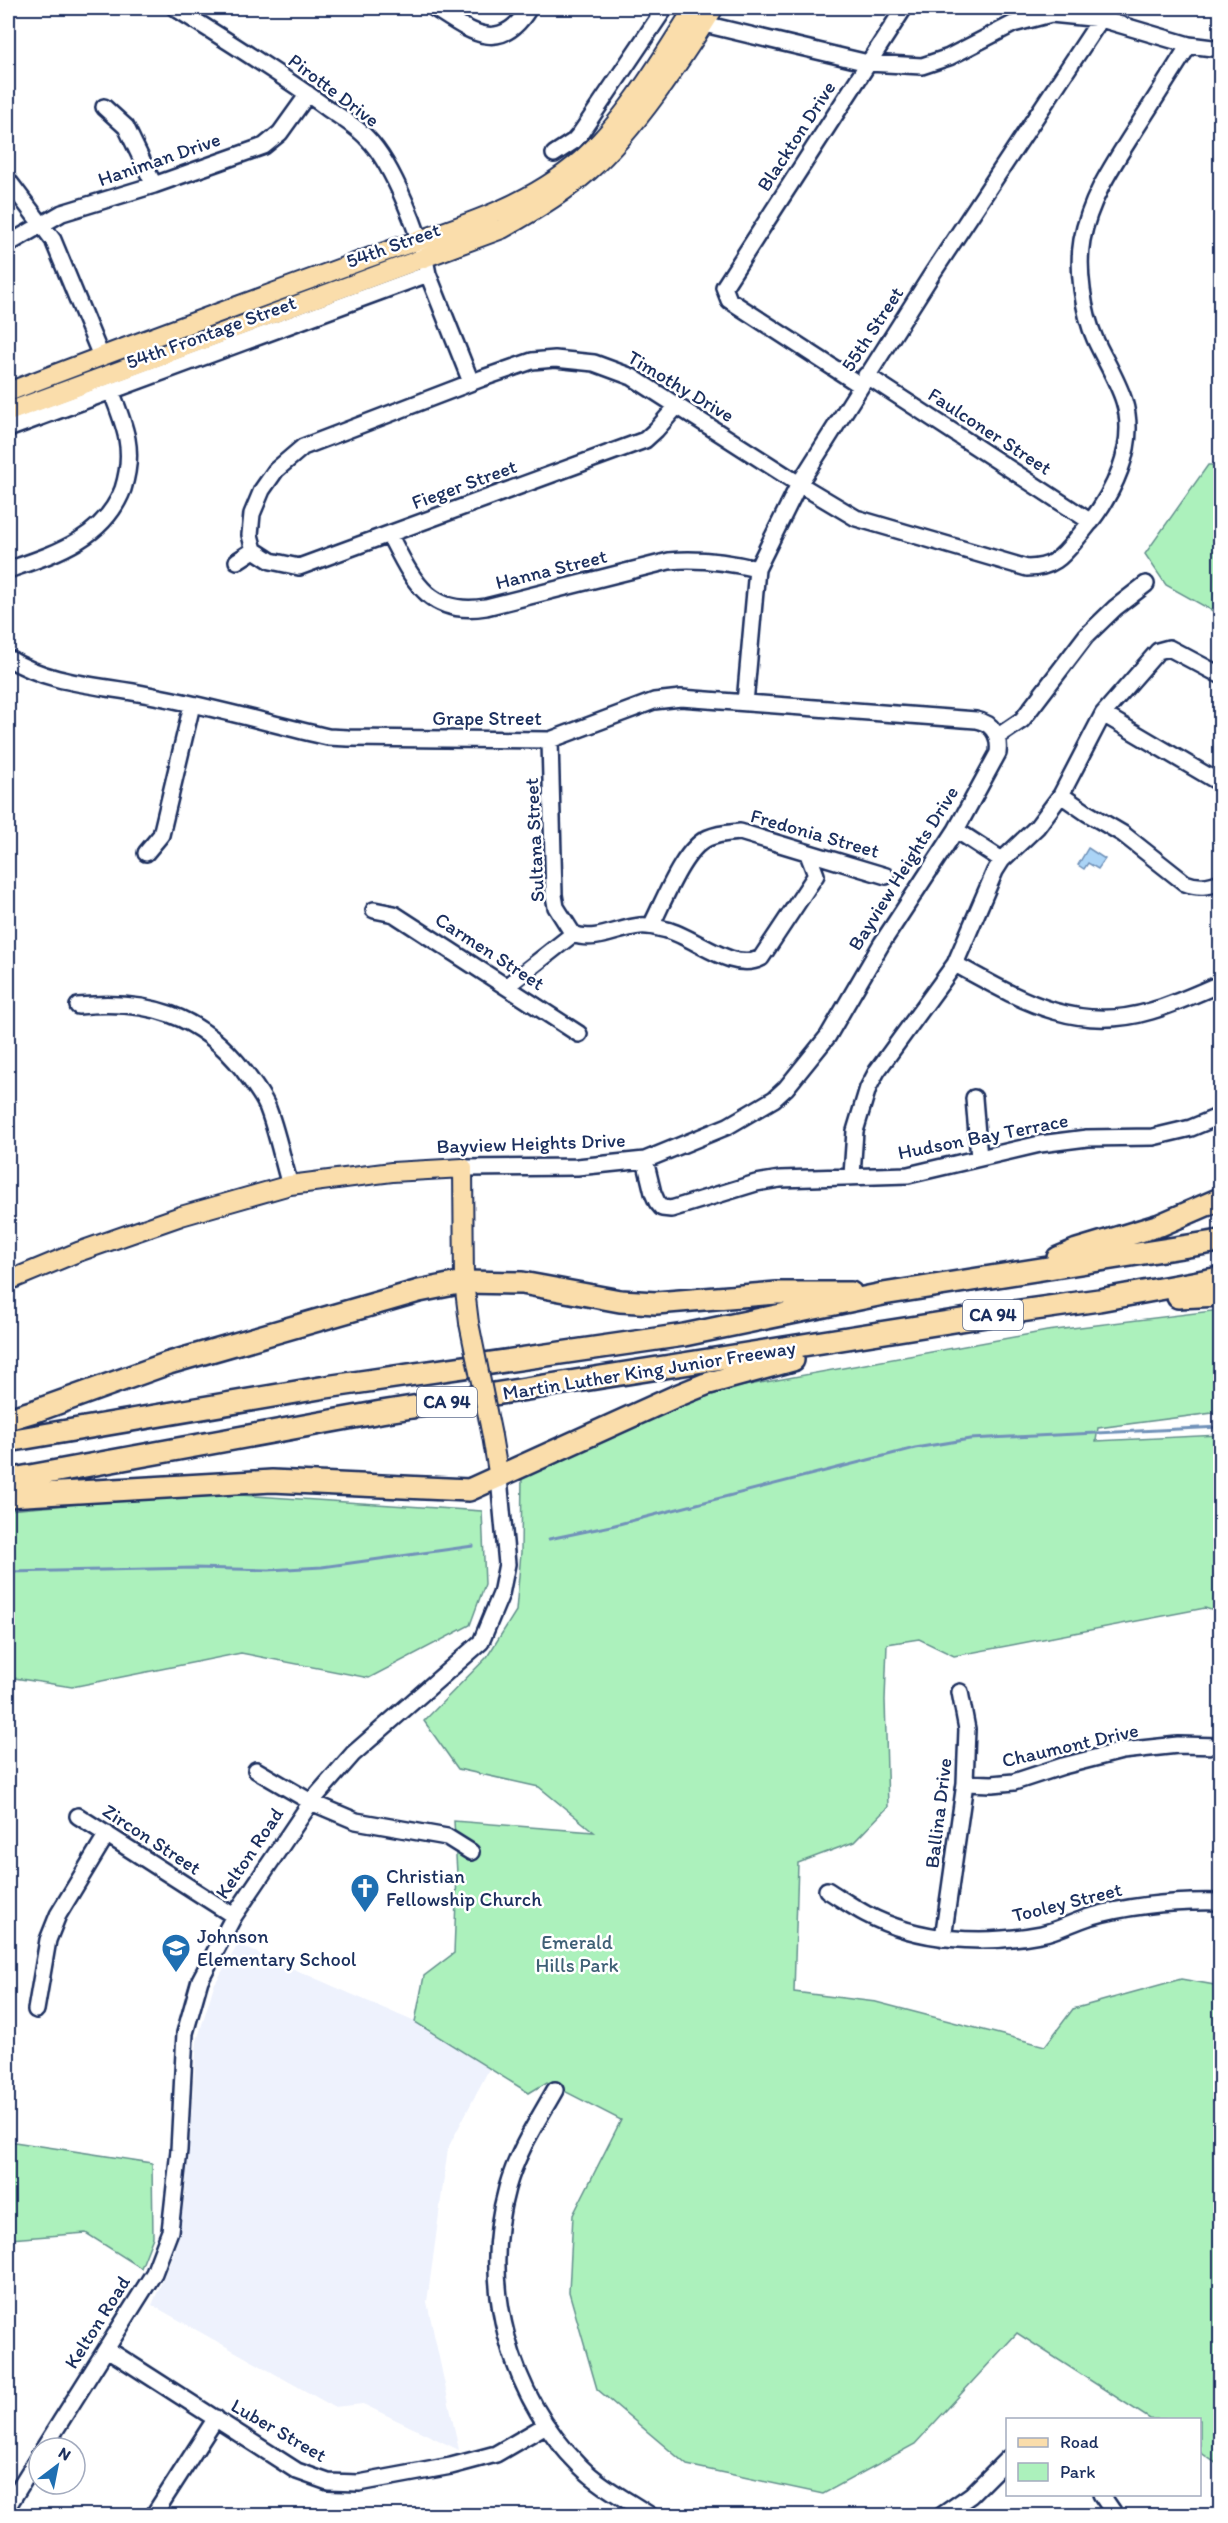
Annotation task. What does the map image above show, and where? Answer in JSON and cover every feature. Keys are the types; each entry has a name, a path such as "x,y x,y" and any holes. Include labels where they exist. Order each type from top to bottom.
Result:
{"highway":[{"path":"1027,1272 1077,1250 1160,1226 1221,1199"},
{"name":"Martin Luther King Junior Freeway","path":"8,1440 326,1387 684,1335 883,1294 1221,1241"},
{"name":"Martin Luther King Junior Freeway","path":"8,1480 381,1412 1099,1300 1221,1278"},
{"path":"8,1419 169,1363 419,1291 464,1282 522,1284 620,1301 656,1303 777,1293 828,1291 883,1294"},
{"path":"1099,1300 1221,1295"},
{"path":"8,1496 272,1481 469,1490 706,1384 887,1333"}],"main road":[{"name":"54th Street","path":"8,392 418,239 496,213 528,198 581,159 622,115 693,13 714,8"},
{"name":"54th Street","path":"8,412 106,374 427,266 540,209 590,170 633,124 693,13"},
{"name":"Bayview Heights Drive","path":"8,1281 78,1252 181,1216 290,1185 392,1172 463,1168"},
{"name":"Kelton Road","path":"463,1168 464,1282 469,1323 499,1478"}],"street":[{"name":"Pirotte Drive","path":"175,8 308,94 367,138 387,165 418,239 471,382"},
{"path":"434,8 471,31 486,36 499,35 517,25 529,8"},
{"path":"554,154 574,141 580,134 664,8"},
{"name":"Blackton Drive","path":"724,287 904,8"},
{"path":"693,13 868,63 922,66 949,57 1013,24 1051,14 1105,13 1189,45 1221,50"},
{"name":"55th Street","path":"745,703 757,569 799,484 863,380 1105,13"},
{"name":"Timothy Drive","path":"254,550 250,535 252,514 262,490 276,470 303,447 471,382 532,361 555,358 607,367 628,375 856,518 1027,568 1042,568 1058,560 1091,522 1113,488 1128,444 1124,400 1093,335 1081,279 1082,241 1101,183 1189,45"},
{"name":"Haniman Drive","path":"8,244 39,224 62,213 154,185 264,146 280,133 308,94"},
{"path":"104,107 126,127 154,185"},
{"path":"8,180 53,240 98,349"},
{"name":"54th Frontage Street","path":"8,429 111,391 427,266"},
{"name":"Faulconer Street","path":"724,287 729,300 863,380 1091,522"},
{"path":"8,570 82,540 98,527 114,508 124,484 128,450 127,438 111,391"},
{"name":"Fieger Street","path":"254,550 271,561 299,567 645,440 677,406"},
{"name":"Hanna Street","path":"389,534 406,569 418,587 446,605 466,609 486,607 669,561 694,559 757,569"},
{"path":"237,561 254,550"},
{"path":"998,737 1022,720 1086,636 1115,608 1146,584"},
{"path":"852,1175 855,1131 868,1088 876,1071 956,964 985,892 1002,860 1036,827 1061,795 1103,714 1158,651 1169,648 1221,675"},
{"name":"Grape Street","path":"8,658 45,675 78,684 148,694 328,737 550,740 654,701 681,698 976,720 990,726 998,737"},
{"path":"146,853 161,835 192,705"},
{"path":"1103,714 1221,783"},
{"name":"Bayview Heights Drive","path":"463,1168 578,1167 645,1160 728,1126 774,1100 828,1035 882,943 956,830 998,753 998,737"},
{"name":"Sultana Street","path":"550,740 554,895 556,907 573,934"},
{"path":"1061,795 1086,813 1123,834 1185,883 1194,886 1209,886 1221,882"},
{"path":"956,830 1002,860"},
{"name":"Fredonia Street","path":"651,926 690,852 698,844 721,833 740,832 886,876"},
{"path":"507,986 573,934 585,939 639,926 672,931 738,963 757,960 761,958 816,875 808,854"},
{"name":"Carmen Street","path":"374,910 394,914 579,1034"},
{"path":"956,964 1023,1002 1054,1013 1101,1020 1150,1012 1221,984"},
{"path":"78,1006 111,1003 155,1009 188,1021 203,1030 231,1054 254,1084 267,1106 290,1185"},
{"path":"974,1098 979,1158"},
{"name":"Hudson Bay Terrace","path":"645,1160 657,1202 662,1208 671,1209 756,1183 780,1179 852,1175 908,1175 1040,1144 1087,1138 1153,1137 1191,1128 1221,1116"},
{"name":"Kelton Road","path":"52,2436 154,2273 167,2240 179,2150 185,2033 200,1980 234,1916 311,1802 353,1754 481,1642 501,1594 507,1564 499,1478"},
{"name":"Ballina Drive","path":"943,1938 965,1783 968,1729 960,1692"},
{"name":"Chaumont Drive","path":"965,1783 1014,1782 1063,1766 1122,1751 1178,1745 1221,1746"},
{"path":"256,1770 311,1802 356,1821 447,1837 471,1852"},
{"name":"Zircon Street","path":"78,1816 234,1916"},
{"path":"36,2010 48,1940 58,1915 107,1834"},
{"name":"Tooley Street","path":"827,1890 879,1920 912,1931 943,1938 998,1941 1044,1933 1088,1917 1134,1907 1181,1902 1221,1902"},
{"path":"555,2090 522,2147 508,2187 499,2231 500,2300 509,2343 526,2390 546,2425 581,2466 609,2489 651,2516"},
{"name":"Luber Street","path":"107,2349 297,2470 317,2479 343,2483 451,2466 496,2454 546,2425"},
{"path":"153,2516 216,2418"},
{"path":"941,2516 971,2495 1006,2460"},
{"path":"8,2506 27,2475"},
{"path":"1102,2496 1116,2516"}],"shaded area":[{"path":"239,1943 415,2022 489,2069 448,2148 427,2302 459,2450 363,2404 334,2407 152,2305 175,2250 185,2195 197,2041 214,1985"}],"green space":[{"path":"1208,465 1220,465 1220,615 1166,585 1145,554"},
{"name":"Emerald Hills Park","path":"1220,1310 1220,1412 1098,1428 1096,1441 1220,1435 1220,1613 1205,1608 954,1656 919,1639 887,1644 885,1700 888,1807 854,1842 798,1863 794,1992 876,2002 1045,2046 1073,2009 1181,1979 1220,1986 1220,2466 1201,2453 1201,2418 1148,2418 1017,2333 915,2444 823,2494 687,2465 597,2389 569,2292 573,2215 621,2120 547,2082 529,2093 415,2022 424,1976 454,1953 457,1873 454,1821 594,1832 539,1787 458,1769 424,1721 487,1657 516,1611 521,1552 522,1475 716,1391 1047,1331"},
{"path":"210,1493 482,1511 485,1584 470,1625 369,1678 241,1653 72,1687 8,1677 8,1510"},
{"path":"8,2141 152,2163 153,2237 141,2268 86,2233 10,2239 8,2236"}],"water":[{"path":"1088,848 1105,859 1098,869 1088,863 1084,869 1078,865"}],"waterway":[{"path":"549,1539 611,1526 915,1448 970,1439 1220,1427"},
{"path":"8,1572 195,1568 269,1570 322,1567 473,1546"}],"place":[{"name":"Christian Fellowship Church","path":"365,1914"},
{"name":"Johnson Elementary School","path":"176,1974"}]}
